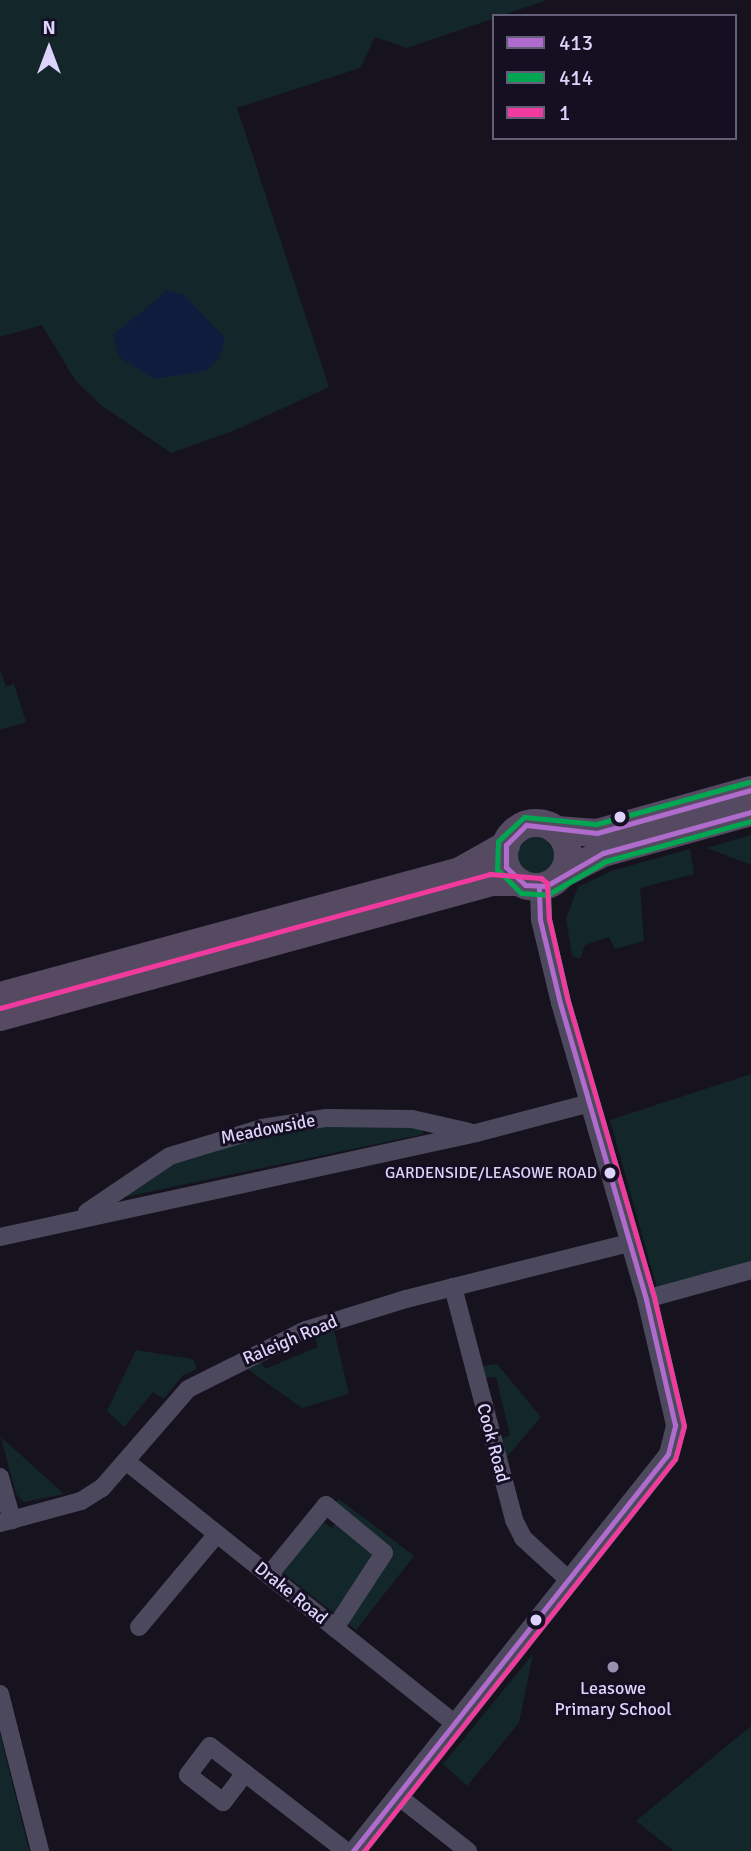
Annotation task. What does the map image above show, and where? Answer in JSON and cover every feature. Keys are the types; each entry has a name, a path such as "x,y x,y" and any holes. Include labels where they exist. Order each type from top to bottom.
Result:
{"main road":[{"path":"0,996 460,871 506,845 526,825 555,830 597,832 751,790"},
{"path":"0,1017 492,882 540,881 603,853 751,812"},
{"path":"540,881 568,852 555,830"},
{"path":"506,845 506,867 540,881"}],"street":[{"path":"353,1851 668,1454 675,1425 646,1299 540,920 540,881"},
{"name":"Meadowside","path":"0,1237 81,1216 475,1133 590,1103"},
{"name":"Meadowside","path":"81,1216 170,1156 262,1128 327,1118 412,1119 475,1133"},
{"name":"Raleigh Road","path":"6,1522 81,1501 102,1488 188,1389 306,1330 453,1287 629,1243"},
{"path":"646,1299 751,1270"},
{"name":"Cook Road","path":"453,1287 514,1520 523,1538 569,1580"},
{"name":"Drake Road","path":"127,1462 455,1724"},
{"path":"0,1477 6,1522"},
{"path":"269,1575 327,1505 384,1553 335,1628"},
{"path":"139,1627 217,1534"},
{"path":"0,1693 40,1851"},
{"path":"245,1773 346,1851"},
{"path":"398,1796 468,1851"}],"green space":[{"path":"0,0 547,0 506,14 492,14 492,19 407,48 375,37 360,68 237,108 329,387 233,431 171,453 101,405 75,380 42,325 0,337"},
{"path":"0,669 6,687 14,684 26,722 0,730"},
{"path":"751,835 751,865 707,848"},
{"path":"536,837 549,843 555,856 549,869 536,875 523,869 517,856 523,843"},
{"path":"690,849 694,874 640,888 644,941 615,949 609,937 585,945 580,959 572,956 566,919 578,887 611,871"},
{"path":"751,1074 751,1262 657,1288 610,1120"},
{"path":"342,1123 419,1126 424,1134 120,1198 122,1191 194,1153 267,1132"},
{"path":"333,1327 349,1394 302,1408 246,1368 261,1361 265,1369 318,1347 314,1335"},
{"path":"136,1350 193,1359 197,1369 183,1375 164,1399 153,1392 124,1427 107,1411"},
{"path":"497,1364 541,1417 505,1459 501,1439 510,1435 496,1377 485,1378 483,1366"},
{"path":"1,1437 64,1494 24,1502 16,1494"},
{"path":"339,1499 414,1556 356,1630 280,1571 320,1520 332,1528 344,1512 335,1504"},
{"path":"533,1654 519,1723 467,1786 443,1764"},
{"path":"751,1726 751,1851 674,1851 636,1821"},
{"path":"0,1734 29,1850 28,1851 0,1851"}],"water":[{"path":"168,290 184,295 225,338 220,358 205,371 154,379 119,357 113,335"}],"transit line":[{"name":"414","path":"749,782 596,824 524,817 498,841 497,869 521,893 547,895 606,861 751,821"},
{"name":"413","path":"751,790 597,833 526,825 506,845 506,867 525,885 546,886 603,853 751,812"},
{"name":"1","path":"0,1008 490,874 541,878 547,883 549,919 568,1001 654,1297 684,1426 675,1459 364,1851"},
{"name":"413","path":"353,1851 668,1454 675,1425 646,1299 560,1003 540,920 539,887"},
{"name":"414","path":"364,1851 675,1459 684,1426 654,1297 568,1001 549,919 548,887"}],"place":[{"name":"GARDENSIDE/LEASOWE ROAD","path":"610,1173"},
{"name":"Leasowe Primary School","path":"613,1667"}]}
